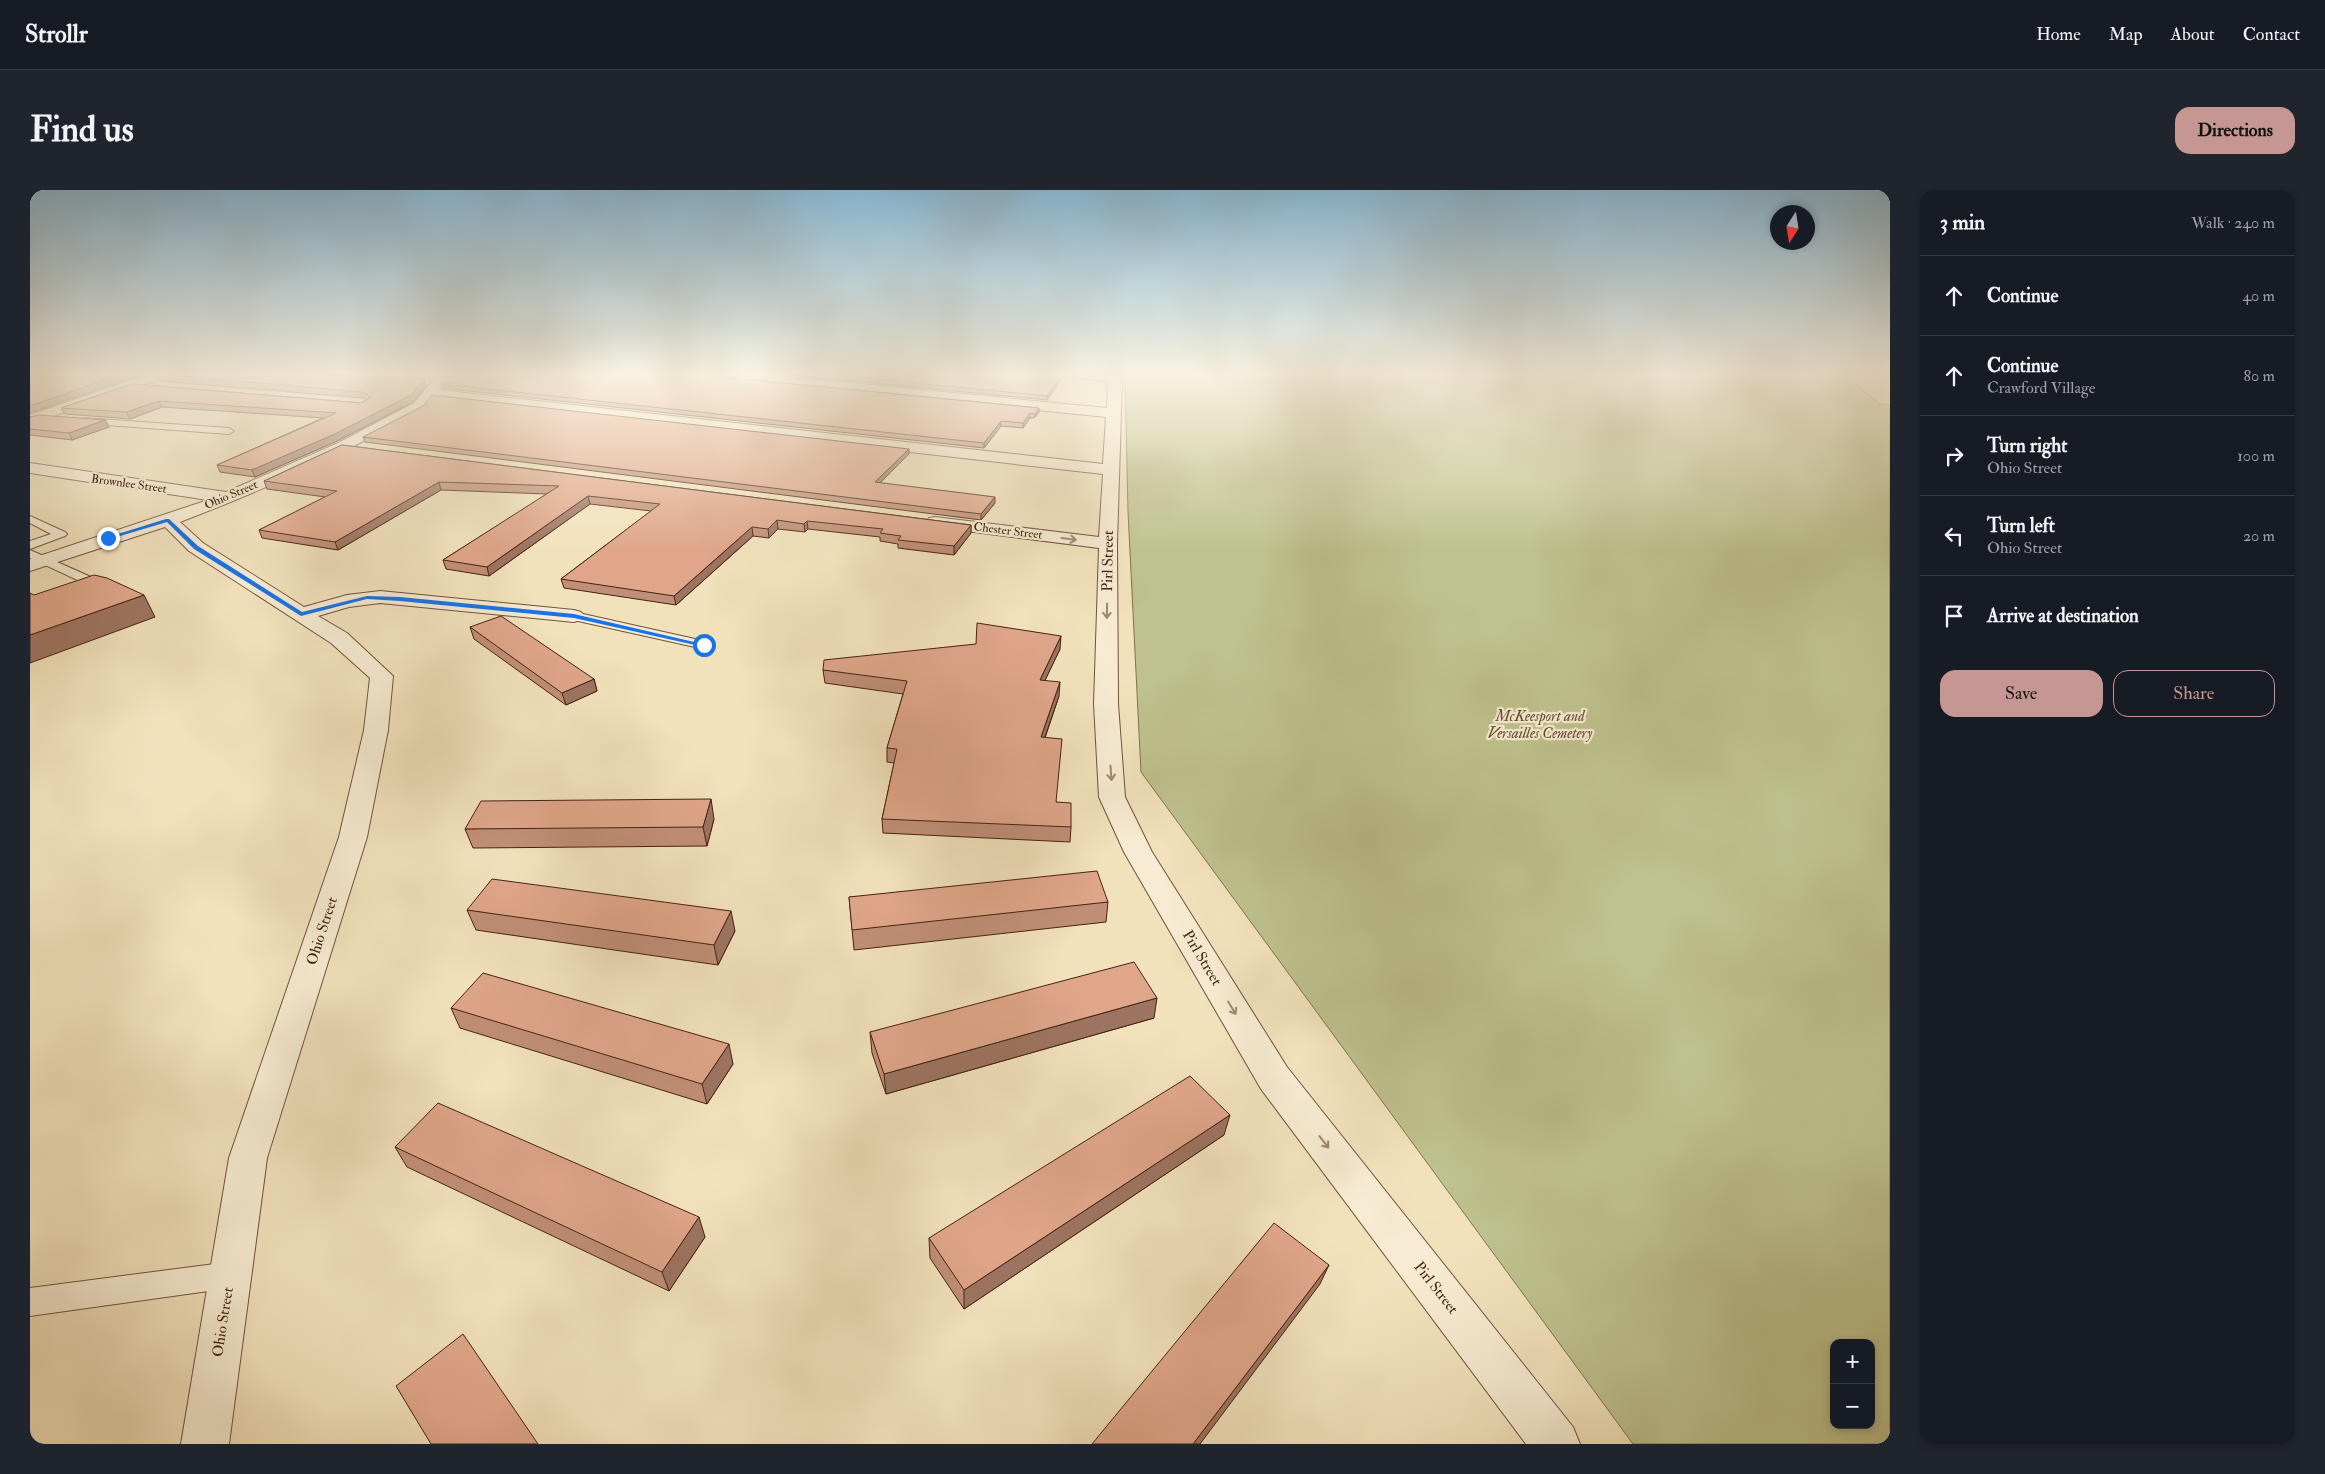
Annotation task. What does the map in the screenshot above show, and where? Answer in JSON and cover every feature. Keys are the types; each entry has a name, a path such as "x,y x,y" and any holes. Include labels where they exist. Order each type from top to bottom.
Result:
{"street":[{"name":"Ohio Street","path":"34,560 168,520 228,498 369,433"},
{"path":"780,433 1112,470"},
{"name":"Pirl Street","path":"1113,433 1108,544 1106,704 1112,798 1138,852 1274,1078 1556,1444"},
{"path":"343,446 373,449"},
{"name":"Brownlee Street","path":"30,468 228,498"},
{"name":"Ohio Street","path":"168,520 196,547 339,638 382,676 376,730 353,837 248,1158 205,1444"},
{"name":"Chester Street","path":"922,520 1108,544"},
{"path":"301,614 347,601 380,598 574,616"}],"lane":[{"path":"30,519 60,534 30,545"},
{"path":"34,560 117,594"},
{"path":"574,616 704,645"},
{"path":"30,1302 230,1275"}],"green space":[{"name":"McKeesport and Versailles Cemetery","path":"1126,433 1890,433 1890,1444 1633,1444 1141,772 1128,512"}],"building":[{"path":"291,433 338,433 252,470 217,465"},
{"path":"372,433 763,433 909,449 875,482 995,497 981,514 363,437"},
{"path":"888,433 992,433 984,443"},
{"path":"342,445 971,525 954,546 898,540 901,536 880,533 883,529 807,521 804,524 777,520 768,529 752,527 674,596 561,579 660,504 588,496 487,567 443,560 559,486 439,482 335,542 259,530 337,491 264,481"},
{"path":"94,575 107,578 144,595 30,635 30,593 34,595"},
{"path":"501,616 594,679 562,693 470,627"},
{"path":"977,623 1061,636 1040,680 1060,682 1041,737 1062,739 1056,802 1071,803 1071,827 882,819 897,749 887,748 907,681 823,670 824,660 976,644"},
{"path":"711,799 703,827 465,829 481,801"},
{"path":"1097,871 1108,902 852,930 849,897"},
{"path":"492,879 731,911 714,945 467,910"},
{"path":"1134,962 1157,998 884,1074 870,1032"},
{"path":"483,973 729,1044 702,1084 451,1008"},
{"path":"1190,1076 1230,1115 964,1290 929,1238"},
{"path":"438,1103 699,1217 662,1272 395,1147"},
{"path":"1274,1223 1329,1265 1193,1444 1092,1444"},
{"path":"463,1334 538,1444 431,1444 396,1386"}],"route":[{"path":"108,538 168,520 196,547 301,614 347,601 367,598 400,599 574,616 704,645"}]}
